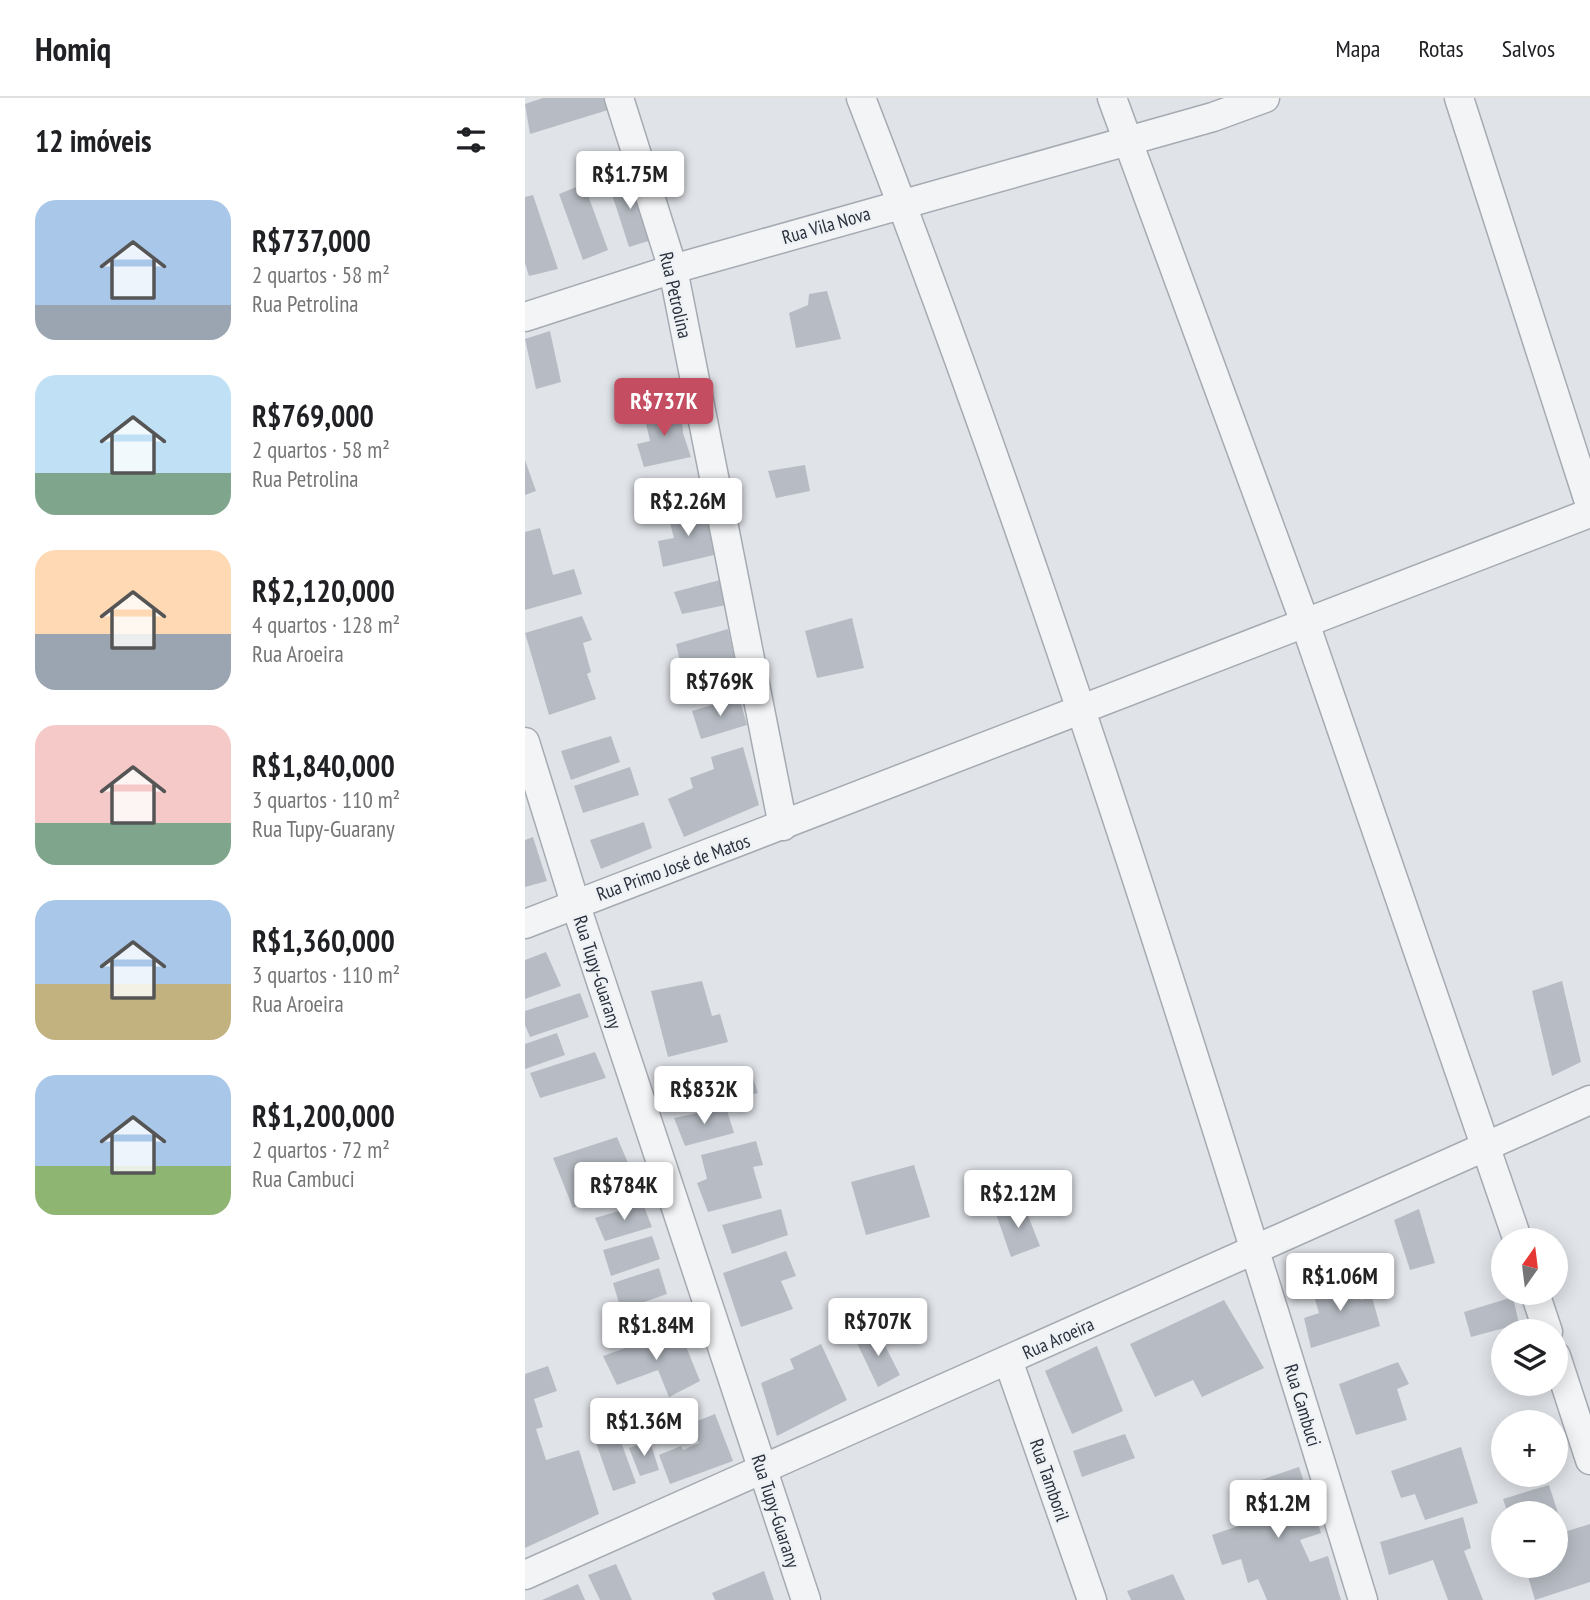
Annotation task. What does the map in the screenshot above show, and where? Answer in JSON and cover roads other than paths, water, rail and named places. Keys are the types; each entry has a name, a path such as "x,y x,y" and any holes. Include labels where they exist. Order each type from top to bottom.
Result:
{"street":[{"name":"Rua Petrolina","path":"619,98 673,269 783,826"},
{"path":"861,98 902,203"},
{"path":"1112,98 1305,623 1514,1228"},
{"name":"Rua Vila Nova","path":"525,317 673,269 1213,117 1265,98"},
{"path":"1459,98 1590,505"},
{"name":"Rua Cambuci","path":"902,203 1082,710 1363,1600"},
{"name":"Rua Primo José de Matos","path":"525,924 1590,513"},
{"name":"Rua Tupy-Guarany","path":"525,742 575,903 806,1600"},
{"name":"Rua Aroeira","path":"525,1575 1590,1100"},
{"name":"Rua Tamboril","path":"1008,1360 1091,1600"},
{"path":"1568,1393 1590,1460"}]}
